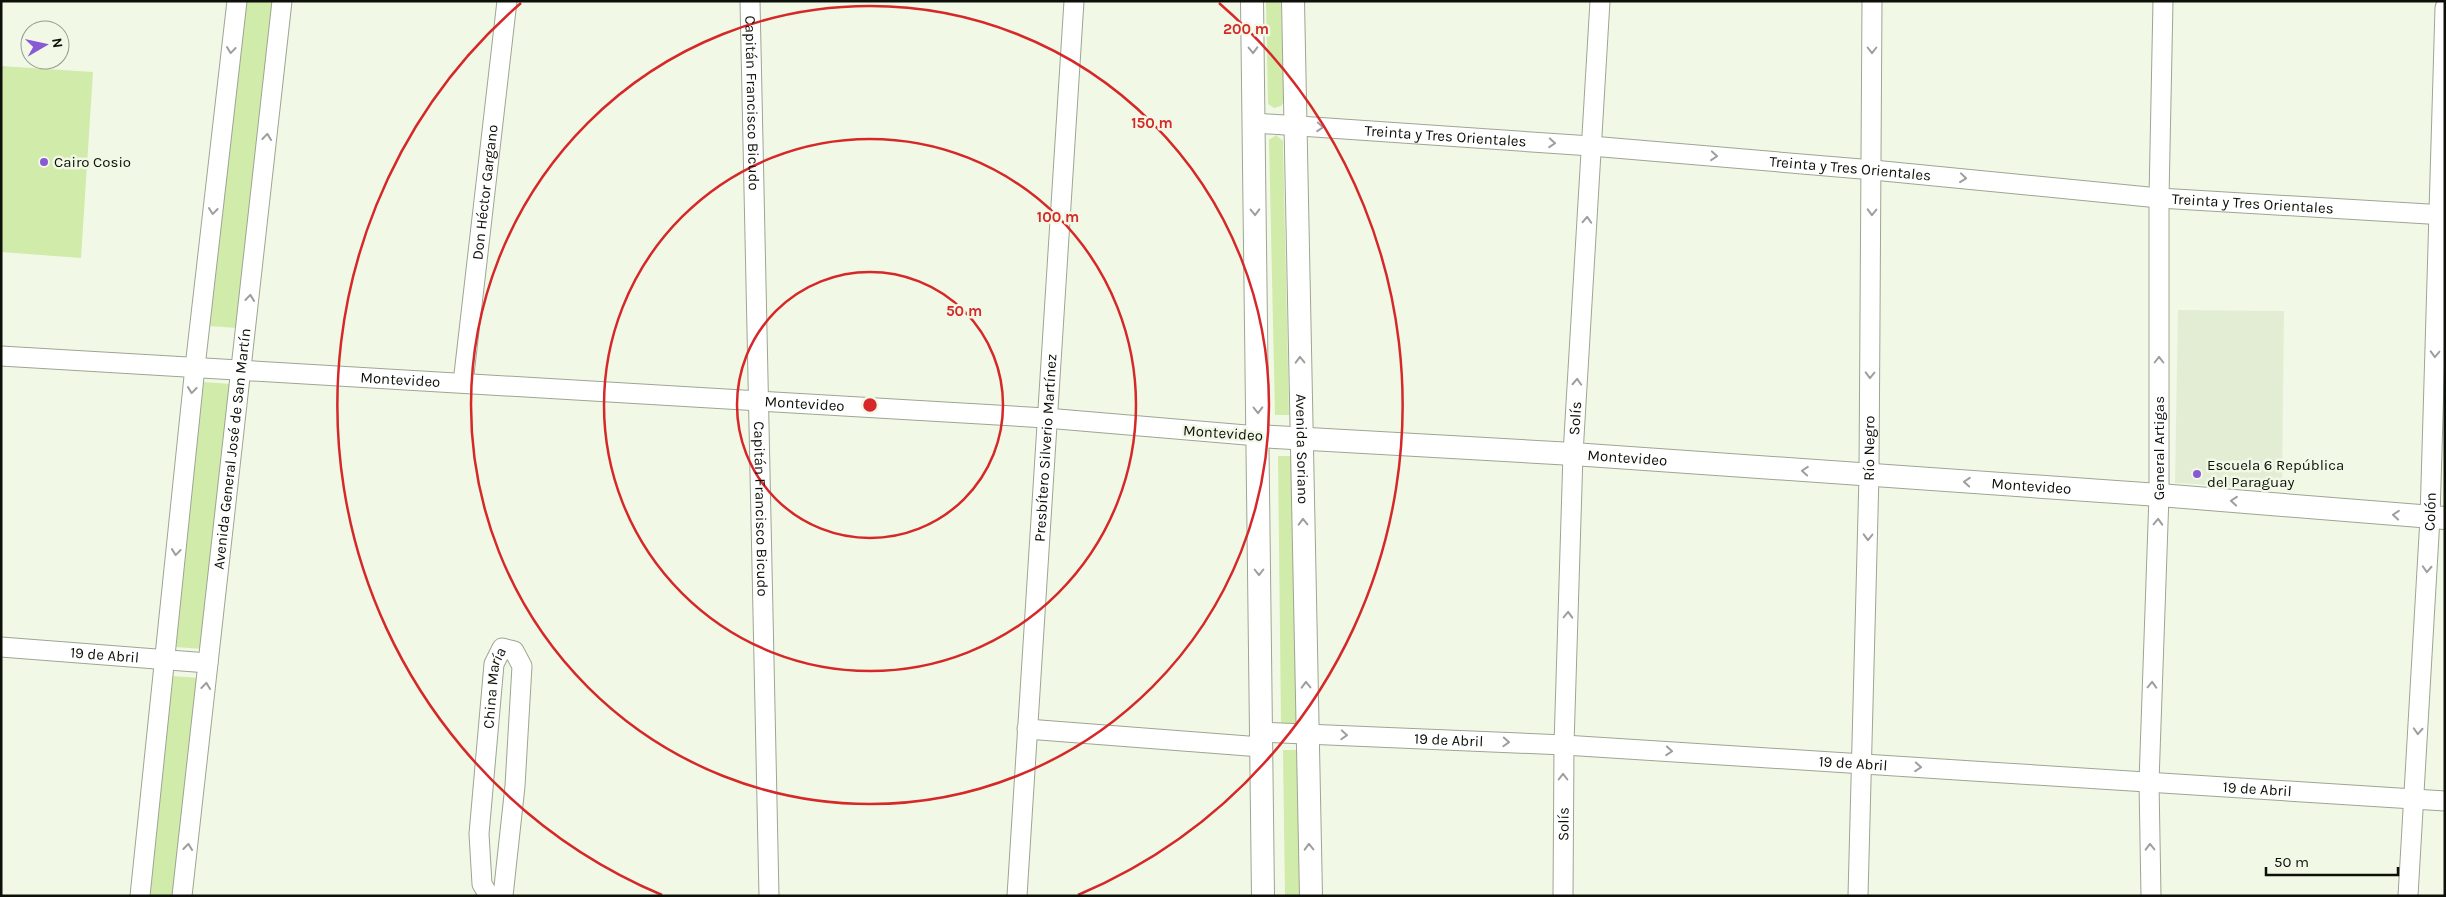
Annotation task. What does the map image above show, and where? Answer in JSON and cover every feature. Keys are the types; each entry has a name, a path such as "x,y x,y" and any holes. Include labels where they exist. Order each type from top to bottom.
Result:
{"street":[{"path":"140,896 194,367 237,1"},
{"name":"Avenida General José de San Martín","path":"182,896 282,1"},
{"name":"Don Héctor Gargano","path":"463,383 507,1"},
{"name":"Capitán Francisco Bicudo","path":"750,1 768,896"},
{"name":"Presbítero Silverio Martínez","path":"1017,896 1074,1"},
{"path":"1252,1 1263,896"},
{"name":"Avenida Soriano","path":"1293,1 1310,896"},
{"name":"Solís","path":"1563,896 1564,745 1573,454 1600,1"},
{"name":"Río Negro","path":"1858,896 1869,475 1873,170 1872,1"},
{"name":"General Artigas","path":"2151,896 2149,782 2158,495 2159,198 2163,1"},
{"name":"Colón","path":"2408,896 2414,800 2438,518 2445,8"},
{"name":"Treinta y Tres Orientales","path":"1254,123 1591,146 1873,170 2159,198 2442,215"},
{"name":"Montevideo","path":"1,356 1046,418 1258,436 1573,454 2158,495 2438,518"},
{"name":"19 de Abril","path":"1,647 208,663"},
{"name":"China María","path":"489,896 482,884 479,834 494,664 502,648 514,651 522,666 515,786 502,896"},
{"name":"19 de Abril","path":"1027,729 1260,739 1307,733 1564,745 2445,801"}],"shaded area":[{"path":"2178,310 2284,311 2282,489 2175,483"}],"green space":[{"path":"244,1 273,1 237,328 209,326"},
{"path":"1266,1 1281,1 1284,102 1281,106 1274,108 1268,104"},
{"name":"Cairo Cosio","path":"1,66 20,67 20,70 93,72 81,258 1,252"},
{"path":"1276,135 1283,141 1289,415 1275,415 1269,140"},
{"path":"203,382 231,384 203,649 175,647"},
{"path":"1278,456 1295,456 1298,723 1281,723"},
{"path":"172,676 200,678 176,896 148,896"},
{"path":"1283,750 1300,750 1302,896 1285,896"}],"place":[{"name":"Cairo Cosio","path":"44,162"},
{"name":"Escuela 6 República del Paraguay","path":"2197,474"}]}
